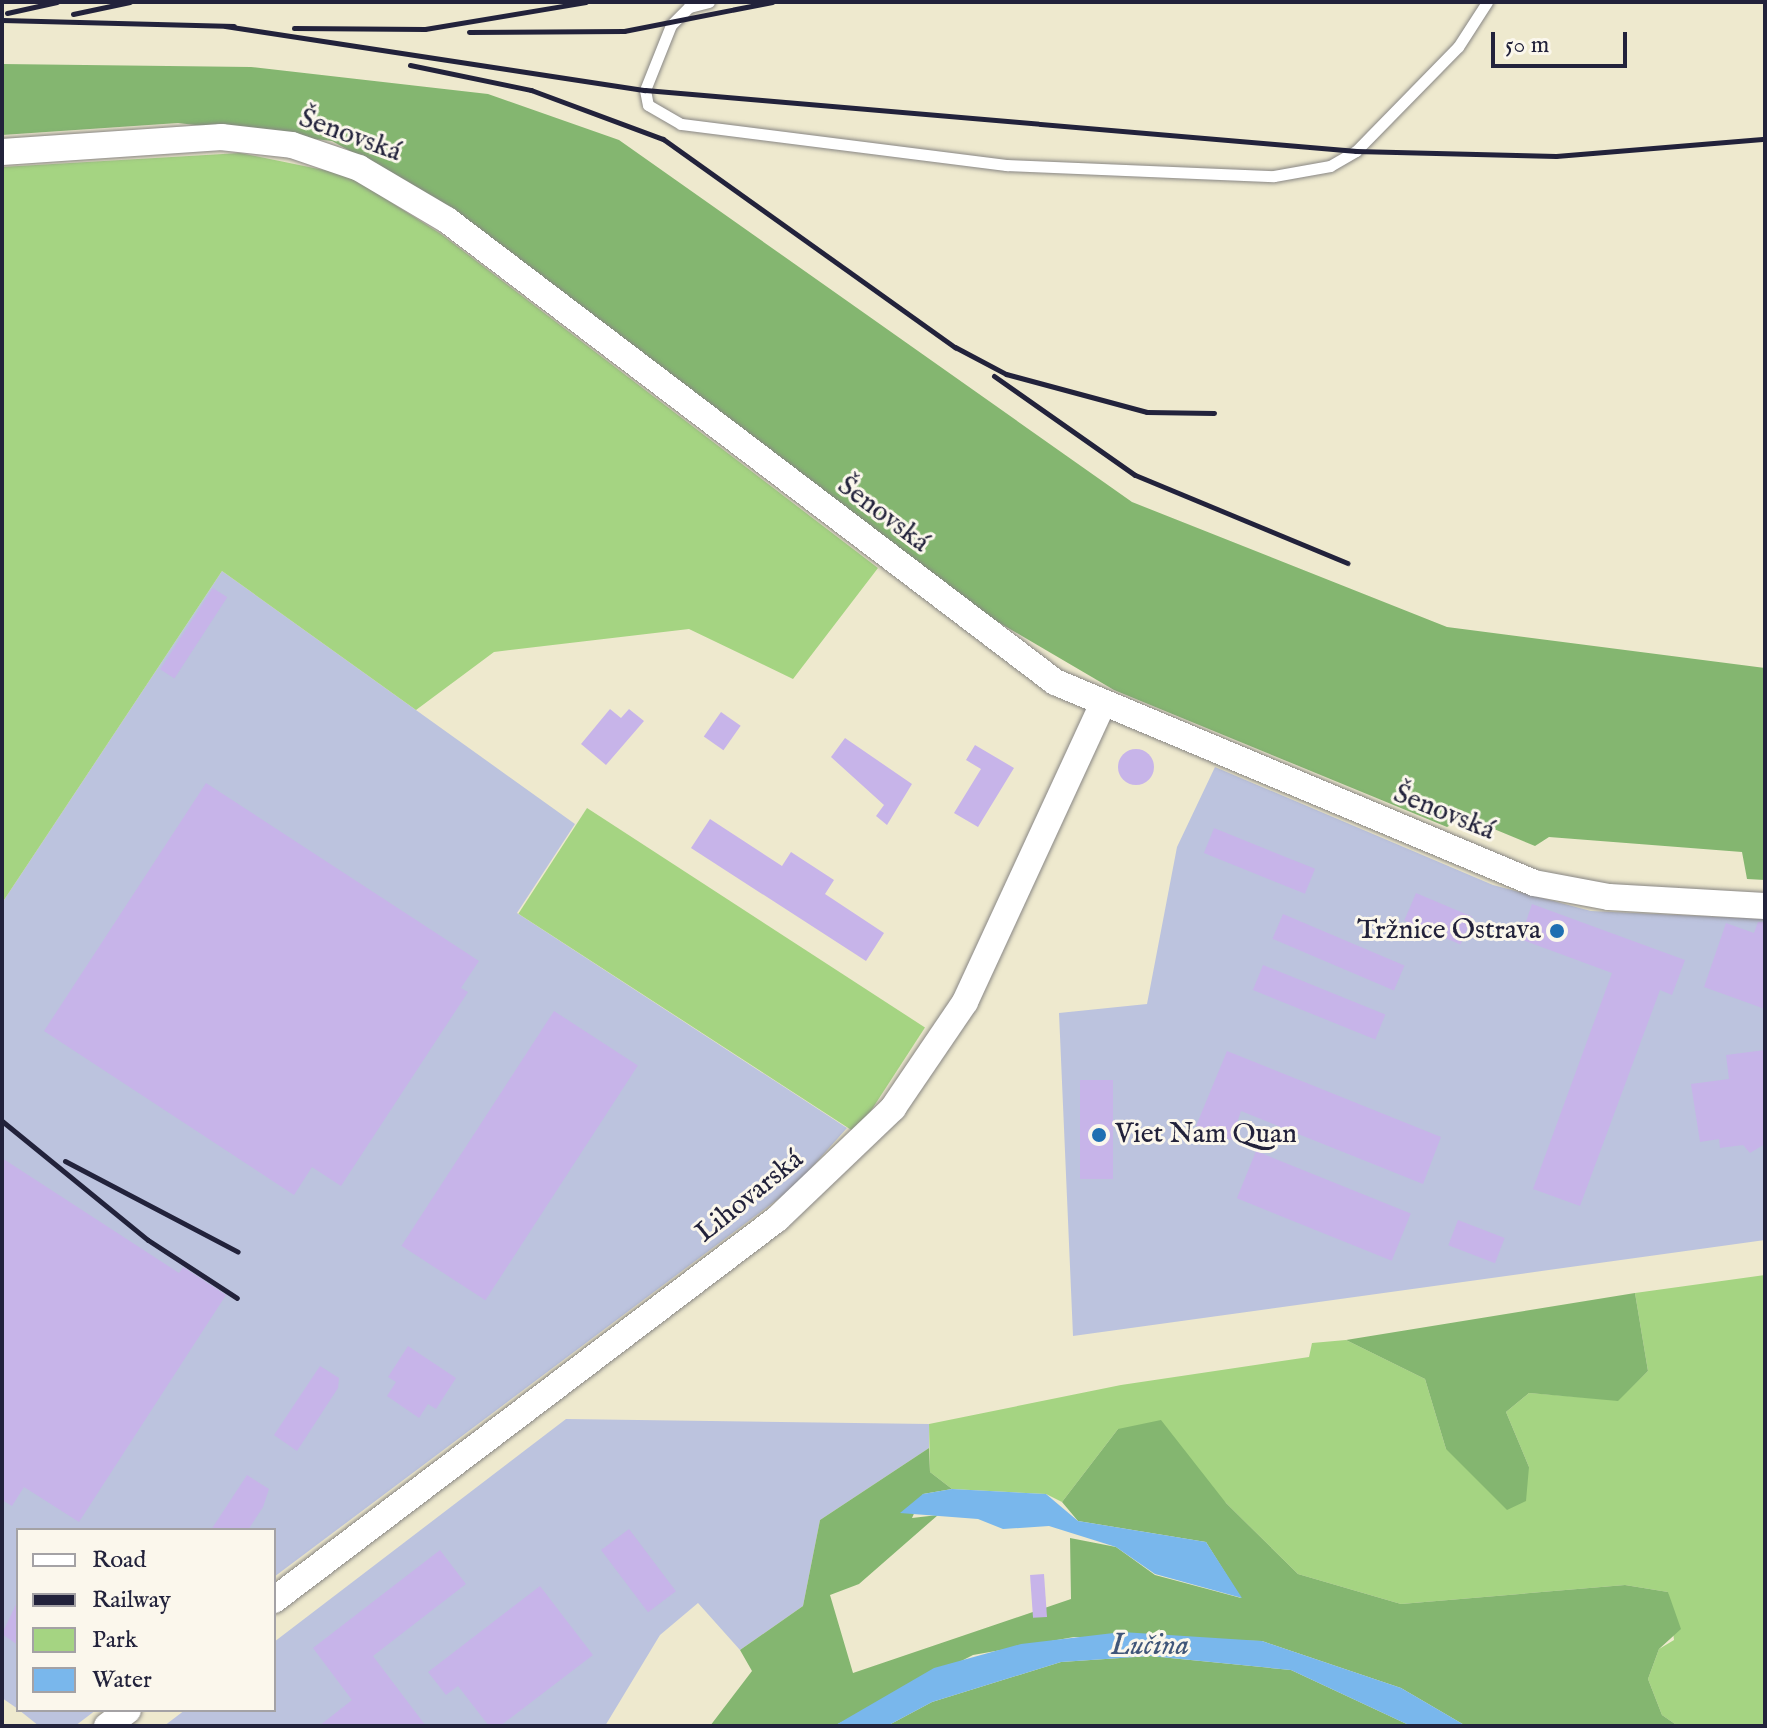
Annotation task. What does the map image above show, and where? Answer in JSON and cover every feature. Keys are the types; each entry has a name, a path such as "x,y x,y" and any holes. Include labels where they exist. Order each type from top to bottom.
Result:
{"street":[{"name":"Šenovská","path":"2,152 178,136 242,138 321,154 394,185 995,640 1102,705 1534,883 1609,897 1765,906"},
{"name":"Lihovarská","path":"276,1598 777,1219 857,1147 965,1002 1102,705"},
{"path":"107,1726 125,1712"}],"lane":[{"path":"709,2 689,7 671,25 645,90 648,105 681,124 1006,165 1274,176 1330,166 1356,151 1458,47 1487,2"}],"shaded area":[{"path":"222,571 575,824 517,913 847,1128 794,1187 276,1576 276,1528 16,1528 16,1708 2,1698 2,903"},
{"path":"1215,767 1493,885 1591,911 1765,919 1765,1240 1073,1336 1059,1013 1147,1004 1177,847"},
{"path":"566,1419 929,1424 929,1448 820,1520 803,1606 740,1650 698,1603 660,1635 605,1726 164,1726 182,1712 276,1712 276,1640"},
{"path":"22,1712 93,1712 75,1726 39,1726"}],"green space":[{"path":"2,64 251,67 488,94 619,140 1132,502 1447,627 1765,668 1765,880 1747,879 1742,852 1549,837 1535,846 1465,817 1447,827 1114,690 974,608 407,183 332,141 178,123 2,135"},
{"path":"240,153 348,175 441,234 878,568 793,679 689,629 494,652 416,710 222,571 2,903 2,167"},
{"path":"587,808 925,1027 856,1133 518,914"},
{"path":"1765,1275 1765,1726 1678,1726 1662,1715 1648,1679 1659,1649 1674,1640 1668,1592 1625,1585 1401,1604 1298,1574 1226,1503 1118,1429 1062,1502 1046,1494 952,1489 930,1472 929,1424 1121,1385 1309,1357 1312,1343 1346,1340 1425,1379 1446,1449 1529,1467 1506,1412 1529,1393 1618,1400 1648,1371 1635,1293"},
{"path":"1635,1293 1648,1371 1618,1401 1529,1393 1506,1412 1529,1467 1526,1501 1507,1510 1446,1449 1425,1379 1346,1340"},
{"path":"1161,1420 1226,1503 1298,1574 1401,1604 1625,1585 1668,1592 1681,1629 1659,1649 1648,1679 1662,1715 1678,1726 1466,1726 1401,1688 1262,1641 1074,1637 973,1655 834,1726 710,1726 752,1671 740,1650 803,1606 820,1520 929,1448 930,1472 952,1489 923,1494 912,1518 938,1515 859,1584 830,1595 853,1673 1071,1599 1070,1538 1116,1547 1155,1575 1241,1598 1206,1542 1078,1521 1062,1502 1118,1429"},
{"path":"1150,1656 1291,1670 1411,1726 887,1726 932,1702 1061,1662"}],"water":[{"path":"952,1489 1046,1494 1078,1521 1206,1542 1242,1598 1155,1574 1116,1547 1049,1526 1003,1529 978,1519 900,1513 923,1494"},
{"name":"Lučina","path":"1122,1632 1262,1641 1401,1688 1466,1726 1411,1726 1291,1670 1150,1656 1061,1662 932,1702 887,1726 834,1726 934,1668 1021,1644"}],"building":[{"path":"213,588 227,597 174,679 160,669"},
{"path":"610,709 621,718 629,709 644,721 606,765 581,744"},
{"path":"721,712 741,726 723,750 704,737"},
{"path":"845,738 912,784 887,825 876,816 884,805 831,757"},
{"path":"975,745 1014,768 978,827 954,813 981,769 966,760"},
{"path":"1136,749 1149,754 1154,767 1149,780 1136,785 1123,780 1118,767 1123,754"},
{"path":"206,783 479,961 461,988 468,992 341,1186 312,1167 294,1195 44,1031"},
{"path":"710,819 782,866 791,852 834,880 825,894 884,933 866,961 691,848"},
{"path":"1214,828 1315,869 1305,894 1204,853"},
{"path":"1416,893 1472,917 1460,944 1404,921"},
{"path":"1532,904 1685,960 1672,995 1660,990 1580,1206 1533,1189 1612,973 1520,939"},
{"path":"1283,914 1405,966 1394,990 1272,939"},
{"path":"1758,922 1765,922 1765,1009 1704,987 1726,923 1754,933"},
{"path":"1263,965 1385,1014 1375,1039 1253,990"},
{"path":"554,1011 638,1065 485,1300 402,1246"},
{"path":"1765,1050 1765,1144 1750,1153 1743,1145 1720,1148 1719,1139 1700,1142 1691,1084 1729,1079 1726,1055"},
{"path":"1227,1051 1441,1137 1423,1184 1241,1111 1231,1140 1196,1126"},
{"path":"1080,1080 1113,1080 1113,1179 1080,1179"},
{"path":"1256,1151 1411,1214 1392,1261 1237,1198"},
{"path":"2,1158 179,1273 183,1267 226,1295 79,1522 24,1487 12,1506 2,1500"},
{"path":"1458,1220 1505,1238 1495,1263 1448,1245"},
{"path":"408,1346 456,1378 436,1409 428,1404 419,1418 387,1396 396,1382 388,1377"},
{"path":"320,1366 339,1378 338,1388 297,1451 274,1435"},
{"path":"247,1475 269,1489 263,1507 249,1528 212,1528"},
{"path":"629,1529 676,1591 648,1612 601,1550"},
{"path":"440,1550 466,1584 373,1656 426,1726 319,1726 352,1700 313,1648"},
{"path":"1044,1574 1047,1617 1033,1618 1030,1575"},
{"path":"540,1586 593,1655 500,1726 489,1726 458,1686 446,1695 428,1672"},
{"path":"16,1604 16,1644 2,1634"}],"railway":[{"path":"7,13 57,2"},
{"path":"73,14 130,2"},
{"path":"294,28 425,29 586,2"},
{"path":"469,32 624,31 772,2"},
{"path":"2,20 234,26"},
{"path":"225,26 645,90 1356,151 1556,156 1765,139"},
{"path":"410,65 531,90 663,139 955,347 1006,374 1147,412 1214,413"},
{"path":"994,376 1135,475 1347,563"},
{"path":"2,1121 148,1240 237,1298"},
{"path":"65,1161 238,1252"}],"place":[{"name":"Tržnice Ostrava","path":"1557,931"},
{"name":"Viet Nam Quan","path":"1099,1135"}]}
